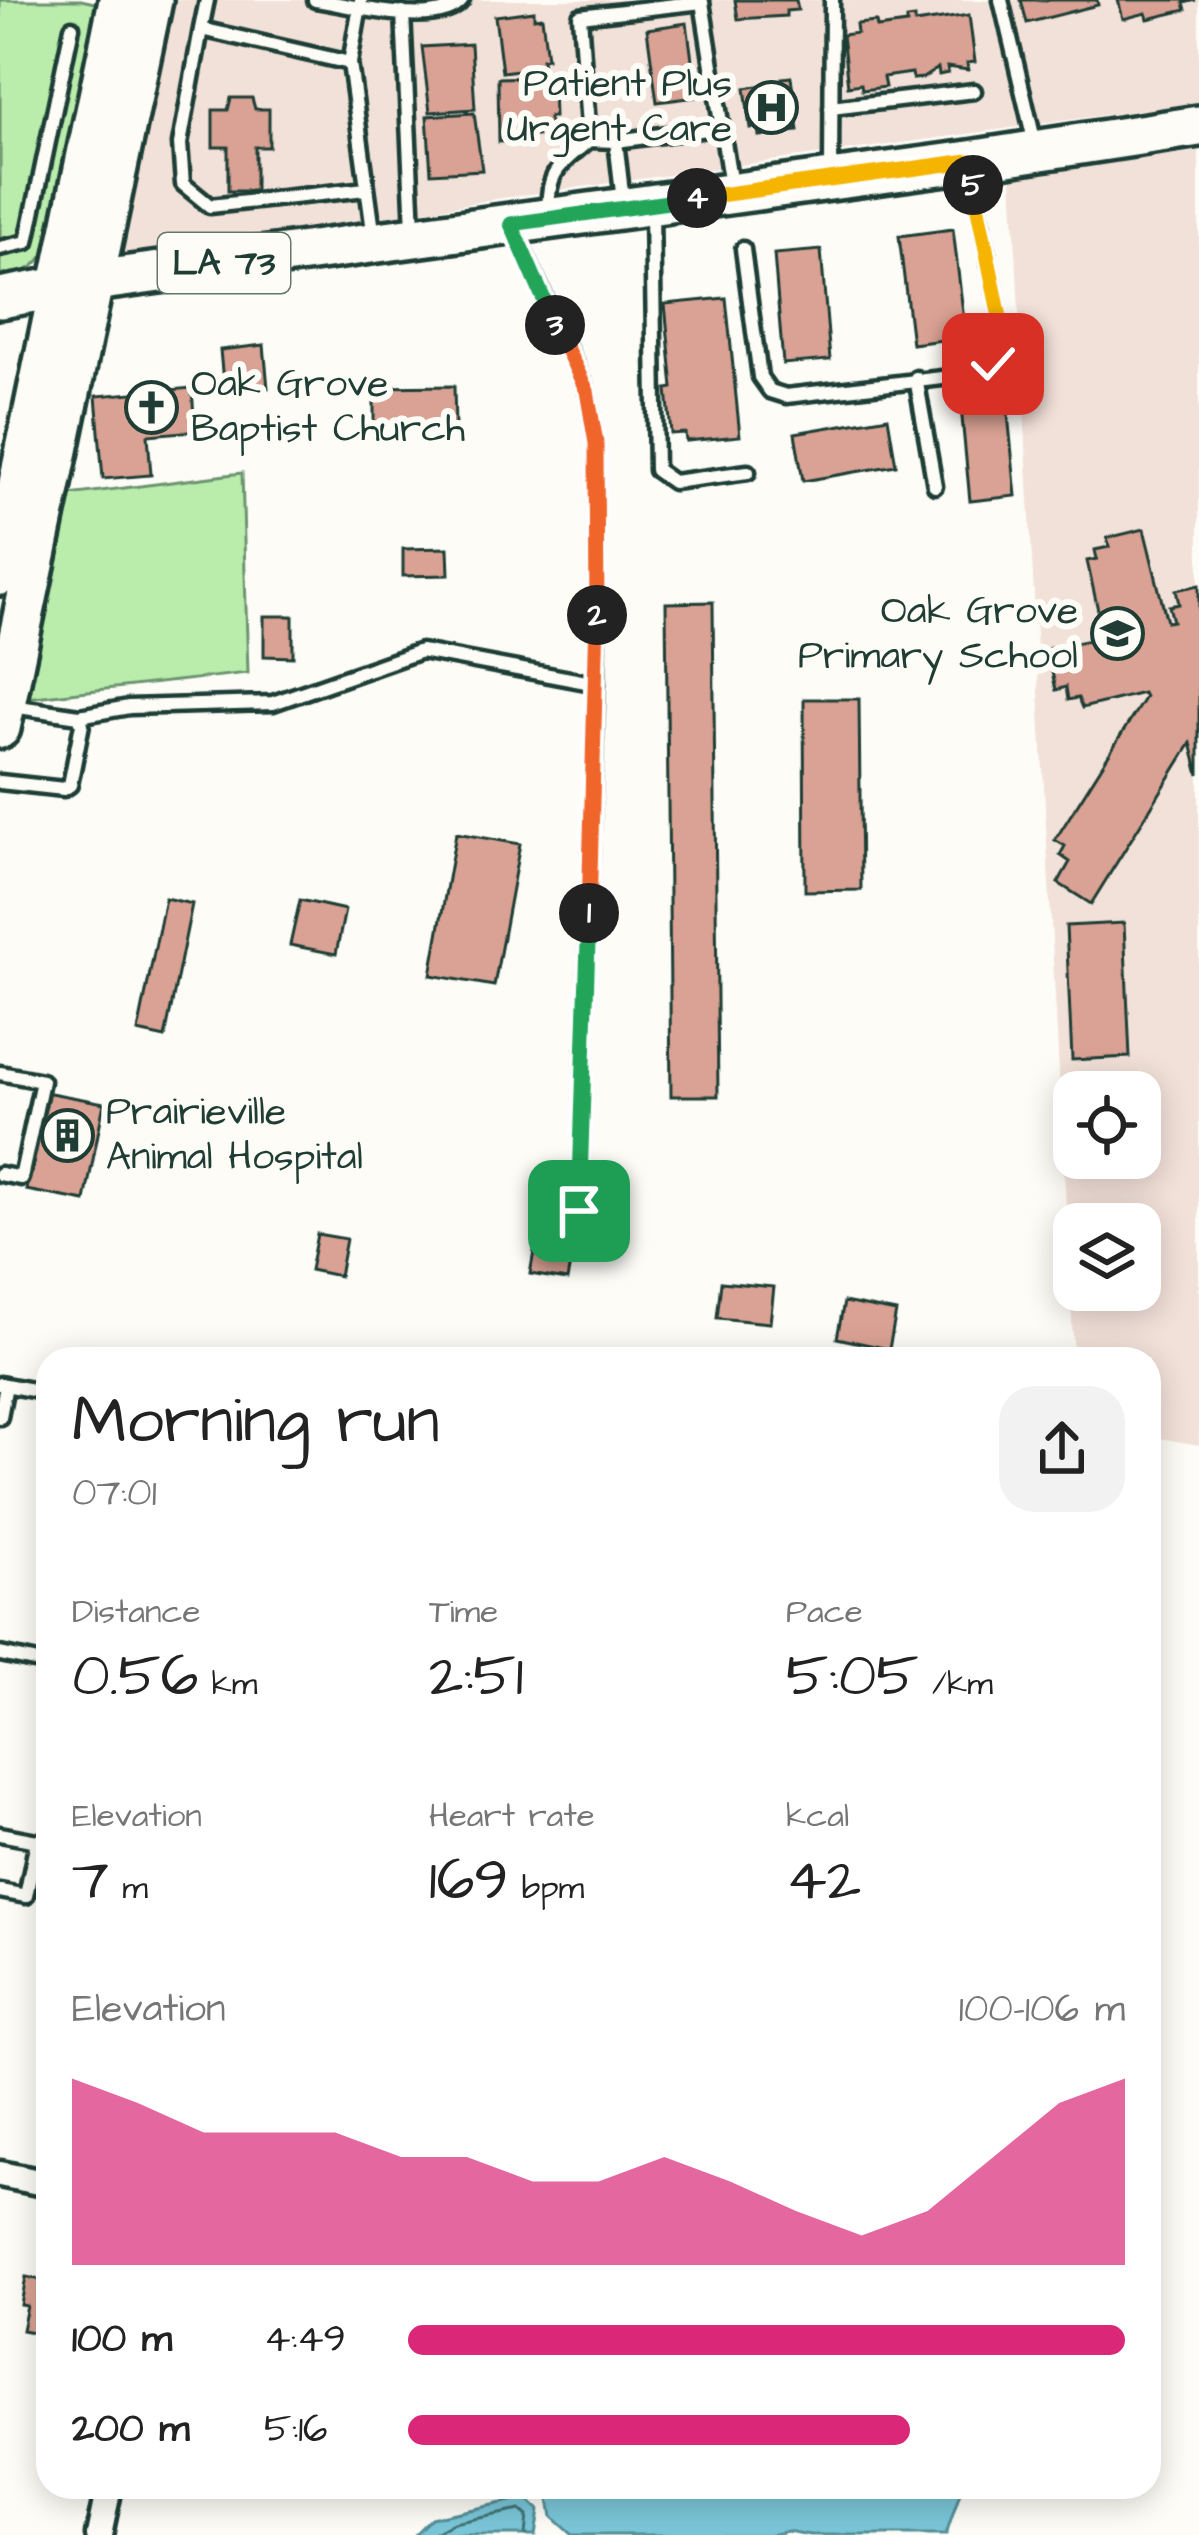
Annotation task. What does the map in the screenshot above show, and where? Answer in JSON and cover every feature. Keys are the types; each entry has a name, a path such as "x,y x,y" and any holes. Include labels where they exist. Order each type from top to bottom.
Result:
{"main road":[{"path":"3,716 76,284 72,125 119,0"},
{"path":"0,574 152,0"},
{"name":"LA 73","path":"0,298 1199,126"}],"street":[{"path":"0,2174 36,2182"},
{"path":"99,2535 106,2499"}],"lane":[{"path":"207,0 180,144 184,184 210,206 366,189"},
{"path":"315,0 430,16 455,10 462,0"},
{"path":"831,180 832,0"},
{"path":"1001,0 1037,151"},
{"path":"589,140 580,16 702,2 732,193"},
{"path":"360,3 350,63 366,189 394,239"},
{"path":"394,239 404,13"},
{"path":"0,248 27,242 72,125 72,27"},
{"path":"201,29 350,63"},
{"path":"831,108 974,92"},
{"path":"579,1211 597,684 596,443 587,391 530,221 554,170 589,140 616,141 722,127"},
{"path":"616,141 638,206 656,470 673,482 748,472"},
{"path":"743,249 760,377 770,391 786,396 977,374 993,364 1002,327 969,161"},
{"path":"916,379 935,486"},
{"path":"3,716 79,716 150,706 273,703 421,651 597,684"},
{"path":"0,782 56,790 70,785 82,724 79,716"},
{"path":"0,1073 42,1081 21,1178 0,1174"},
{"path":"0,1417 3,1385 36,1391"},
{"path":"0,1654 36,1662"},
{"path":"0,1834 36,1841"},
{"path":"0,1892 26,1896 36,1850"}],"shaded area":[{"path":"172,0 1199,0 1199,102 502,198 138,258 120,249"},
{"name":"Oak Grove Primary School","path":"1199,151 1199,1445 1161,1438 1161,1347 1073,1347 1071,1311 1161,1311 1161,1203 1066,1203 1065,1179 1161,1179 1161,1071 1059,1071 1012,177"}],"green space":[{"path":"0,0 99,4 51,239 33,267 0,278"},
{"path":"242,473 248,673 26,698 69,495"}],"water":[{"path":"521,2499 539,2510 535,2535 414,2535 431,2518"},
{"path":"549,2499 958,2499 946,2535 787,2531 770,2535 572,2535 552,2517"}],"building":[{"path":"735,0 796,0 798,10 786,11 786,16 738,19"},
{"path":"1021,0 1097,0 1098,5 1027,23"},
{"path":"1118,0 1196,0 1184,3 1186,10 1123,19"},
{"path":"534,11 534,18 542,17 547,58 542,59 543,67 502,72 495,16"},
{"path":"969,15 975,62 967,63 968,70 947,67 948,73 939,75 938,68 923,78 913,79 912,73 883,77 885,87 862,90 861,84 848,86 842,35 857,33 856,24 876,22 877,28 907,24 907,19 915,18 915,23"},
{"path":"687,23 697,97 657,102 647,29"},
{"path":"471,44 475,109 430,112 422,47"},
{"path":"535,77 535,84 553,84 554,117 549,117 549,130 520,136 519,141 499,142 498,78"},
{"name":"Patient Plus Urgent Care","path":"791,77 798,131 759,136 758,127 750,128 745,88"},
{"path":"231,98 252,98 255,109 269,109 269,147 255,147 255,191 228,191 228,147 213,147 213,110 228,110"},
{"path":"474,113 482,170 431,173 427,116"},
{"path":"953,229 966,337 912,344 899,236"},
{"path":"821,250 830,360 783,364 774,254"},
{"path":"726,298 740,436 686,441 685,433 671,434 667,389 673,388 665,304"},
{"path":"264,345 268,388 224,393 220,350"},
{"path":"454,386 455,427 374,428 374,387"},
{"path":"192,388 195,431 148,435 151,475 103,479 96,396"},
{"path":"1007,403 1016,496 970,501 961,407"},
{"path":"888,417 896,465 803,481 795,433"},
{"path":"1144,529 1167,622 1173,621 1169,606 1179,604 1176,590 1199,585 1199,775 1191,743 1091,904 1058,883 1070,862 1060,855 1065,846 1055,840 1145,697 1143,693 1082,708 1078,698 1068,700 1066,687 1056,690 1047,649 1104,637 1087,561 1097,559 1095,550 1109,547 1107,538"},
{"path":"448,548 449,575 403,576 403,549"},
{"path":"713,602 718,1096 671,1096 666,603"},
{"path":"264,616 293,616 293,657 264,656"},
{"path":"804,699 859,699 861,890 805,891"},
{"path":"456,833 520,844 494,986 431,975"},
{"path":"165,898 192,904 165,1038 138,1032"},
{"path":"300,900 345,910 336,954 290,945"},
{"path":"1124,923 1130,1057 1072,1060 1066,926"},
{"name":"Prairieville Animal Hospital","path":"45,1092 104,1103 85,1201 26,1190 32,1160 26,1159 28,1148 34,1149"},
{"path":"317,1234 346,1239 339,1276 310,1270"},
{"path":"536,1241 573,1248 567,1280 530,1274"},
{"path":"721,1282 774,1287 770,1323 717,1318"},
{"path":"844,1302 896,1312 889,1347 837,1338"},
{"path":"26,2277 36,2279 36,2333 22,2330 27,2306 21,2305"}],"place":[{"name":"Patient Plus Urgent Care","path":"771,107"},
{"name":"Oak Grove Baptist Church","path":"152,407"},
{"name":"Oak Grove Primary School","path":"1117,634"},
{"name":"Prairieville Animal Hospital","path":"67,1135"}],"route":[{"path":"579,1211 597,671 596,443 587,391 511,224 969,161 1002,327 993,364"}]}
